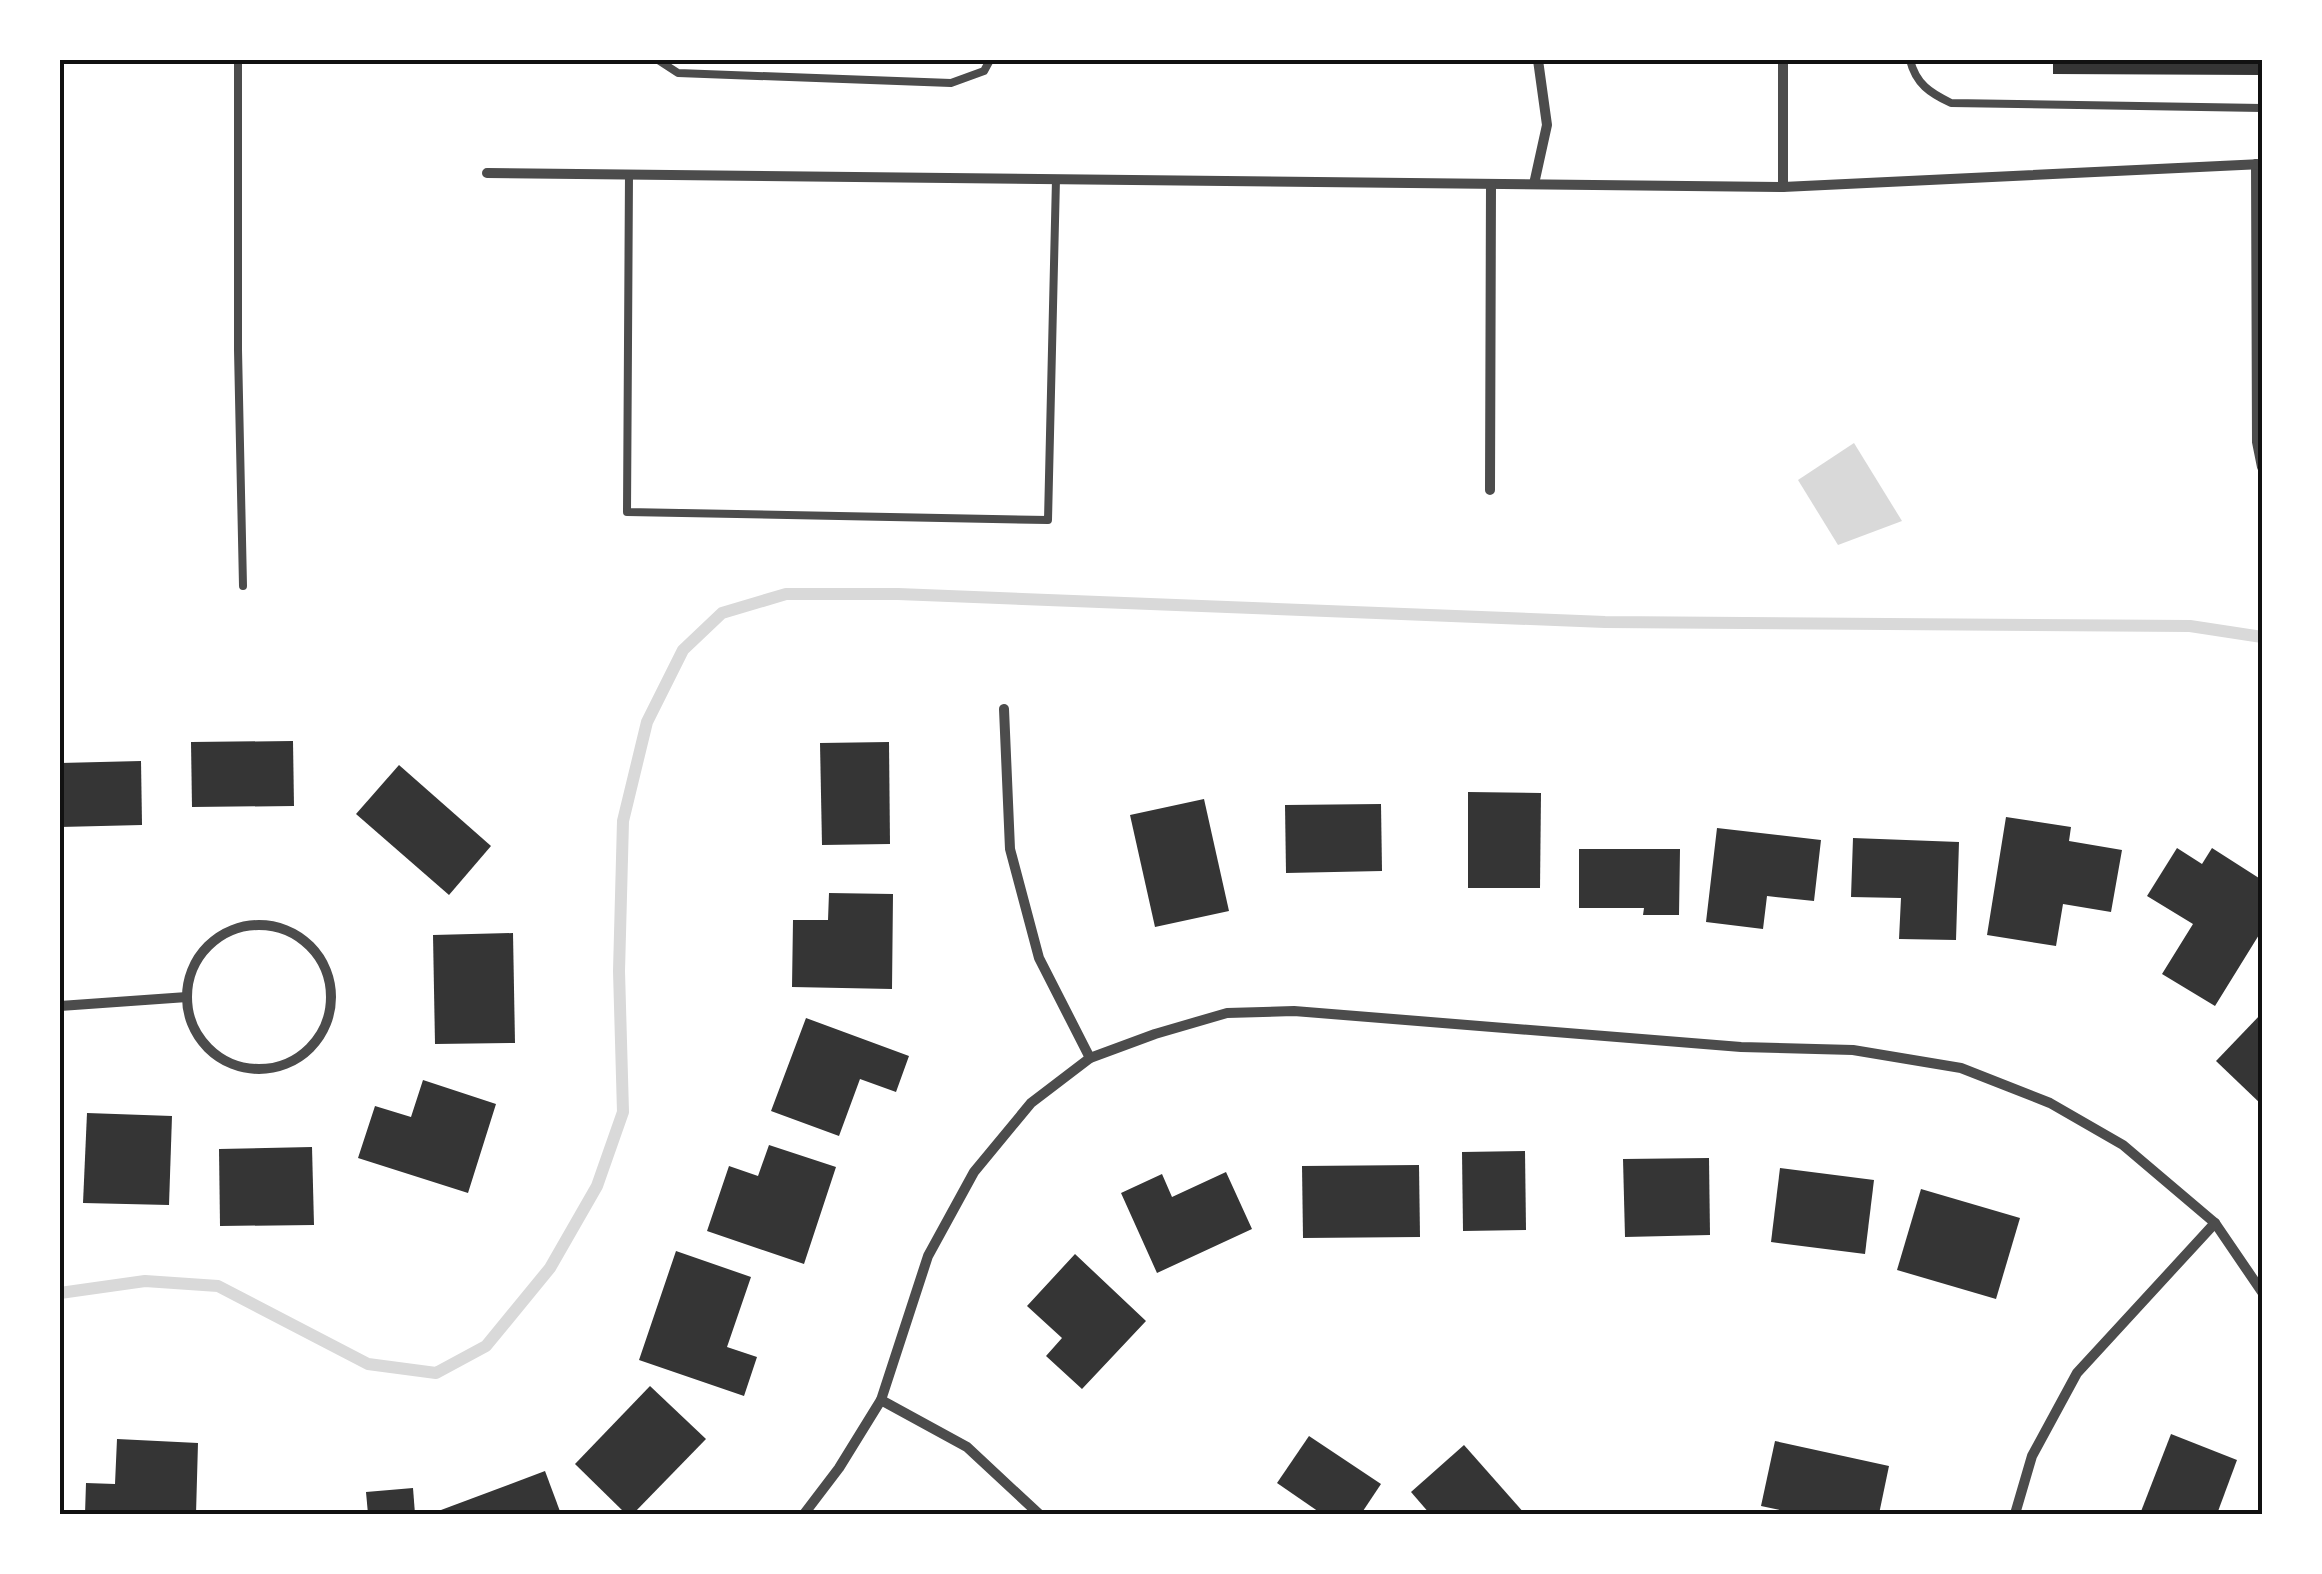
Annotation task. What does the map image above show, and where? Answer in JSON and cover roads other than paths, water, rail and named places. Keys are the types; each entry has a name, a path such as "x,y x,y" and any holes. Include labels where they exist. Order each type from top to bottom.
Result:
{"street":[{"path":"1534,184 1547,125 1538,60"},
{"path":"1783,60 1783,187"},
{"path":"487,173 1783,187 2259,164 2257,442 2262,467"},
{"path":"1490,490 1491,184"},
{"path":"1004,709 1010,849 1038,958 1090,1058"},
{"path":"266,925 290,931 310,945 324,964 331,988 330,1012 322,1034 307,1053 287,1065 263,1070 240,1068 219,1058 201,1042 190,1020 186,997 202,952 220,936 243,926 266,925"},
{"path":"60,1006 186,997"},
{"path":"804,1514 839,1468 881,1400 928,1256 974,1172 1032,1104 1090,1058 1227,1013 1294,1010 1741,1047 1853,1050 1961,1068 2050,1103 2123,1145 2215,1223 2262,1292"},
{"path":"2015,1514 2032,1456 2077,1373 2215,1223"},
{"path":"881,1400 967,1447 1038,1514"}],"lane":[{"path":"238,60 243,586"},
{"path":"658,60 678,74 951,83 984,71 990,60"},
{"path":"1910,60 1926,90 1951,103 2262,108"},
{"path":"629,174 627,512 1048,520 1056,179"}],"waterway":[{"path":"60,1293 145,1281 218,1286 368,1364 436,1373 486,1346 550,1268 597,1186 623,1112 619,971 623,821 647,722 683,650 722,613 786,594 898,594 1605,622 2190,626 2262,637"}]}
